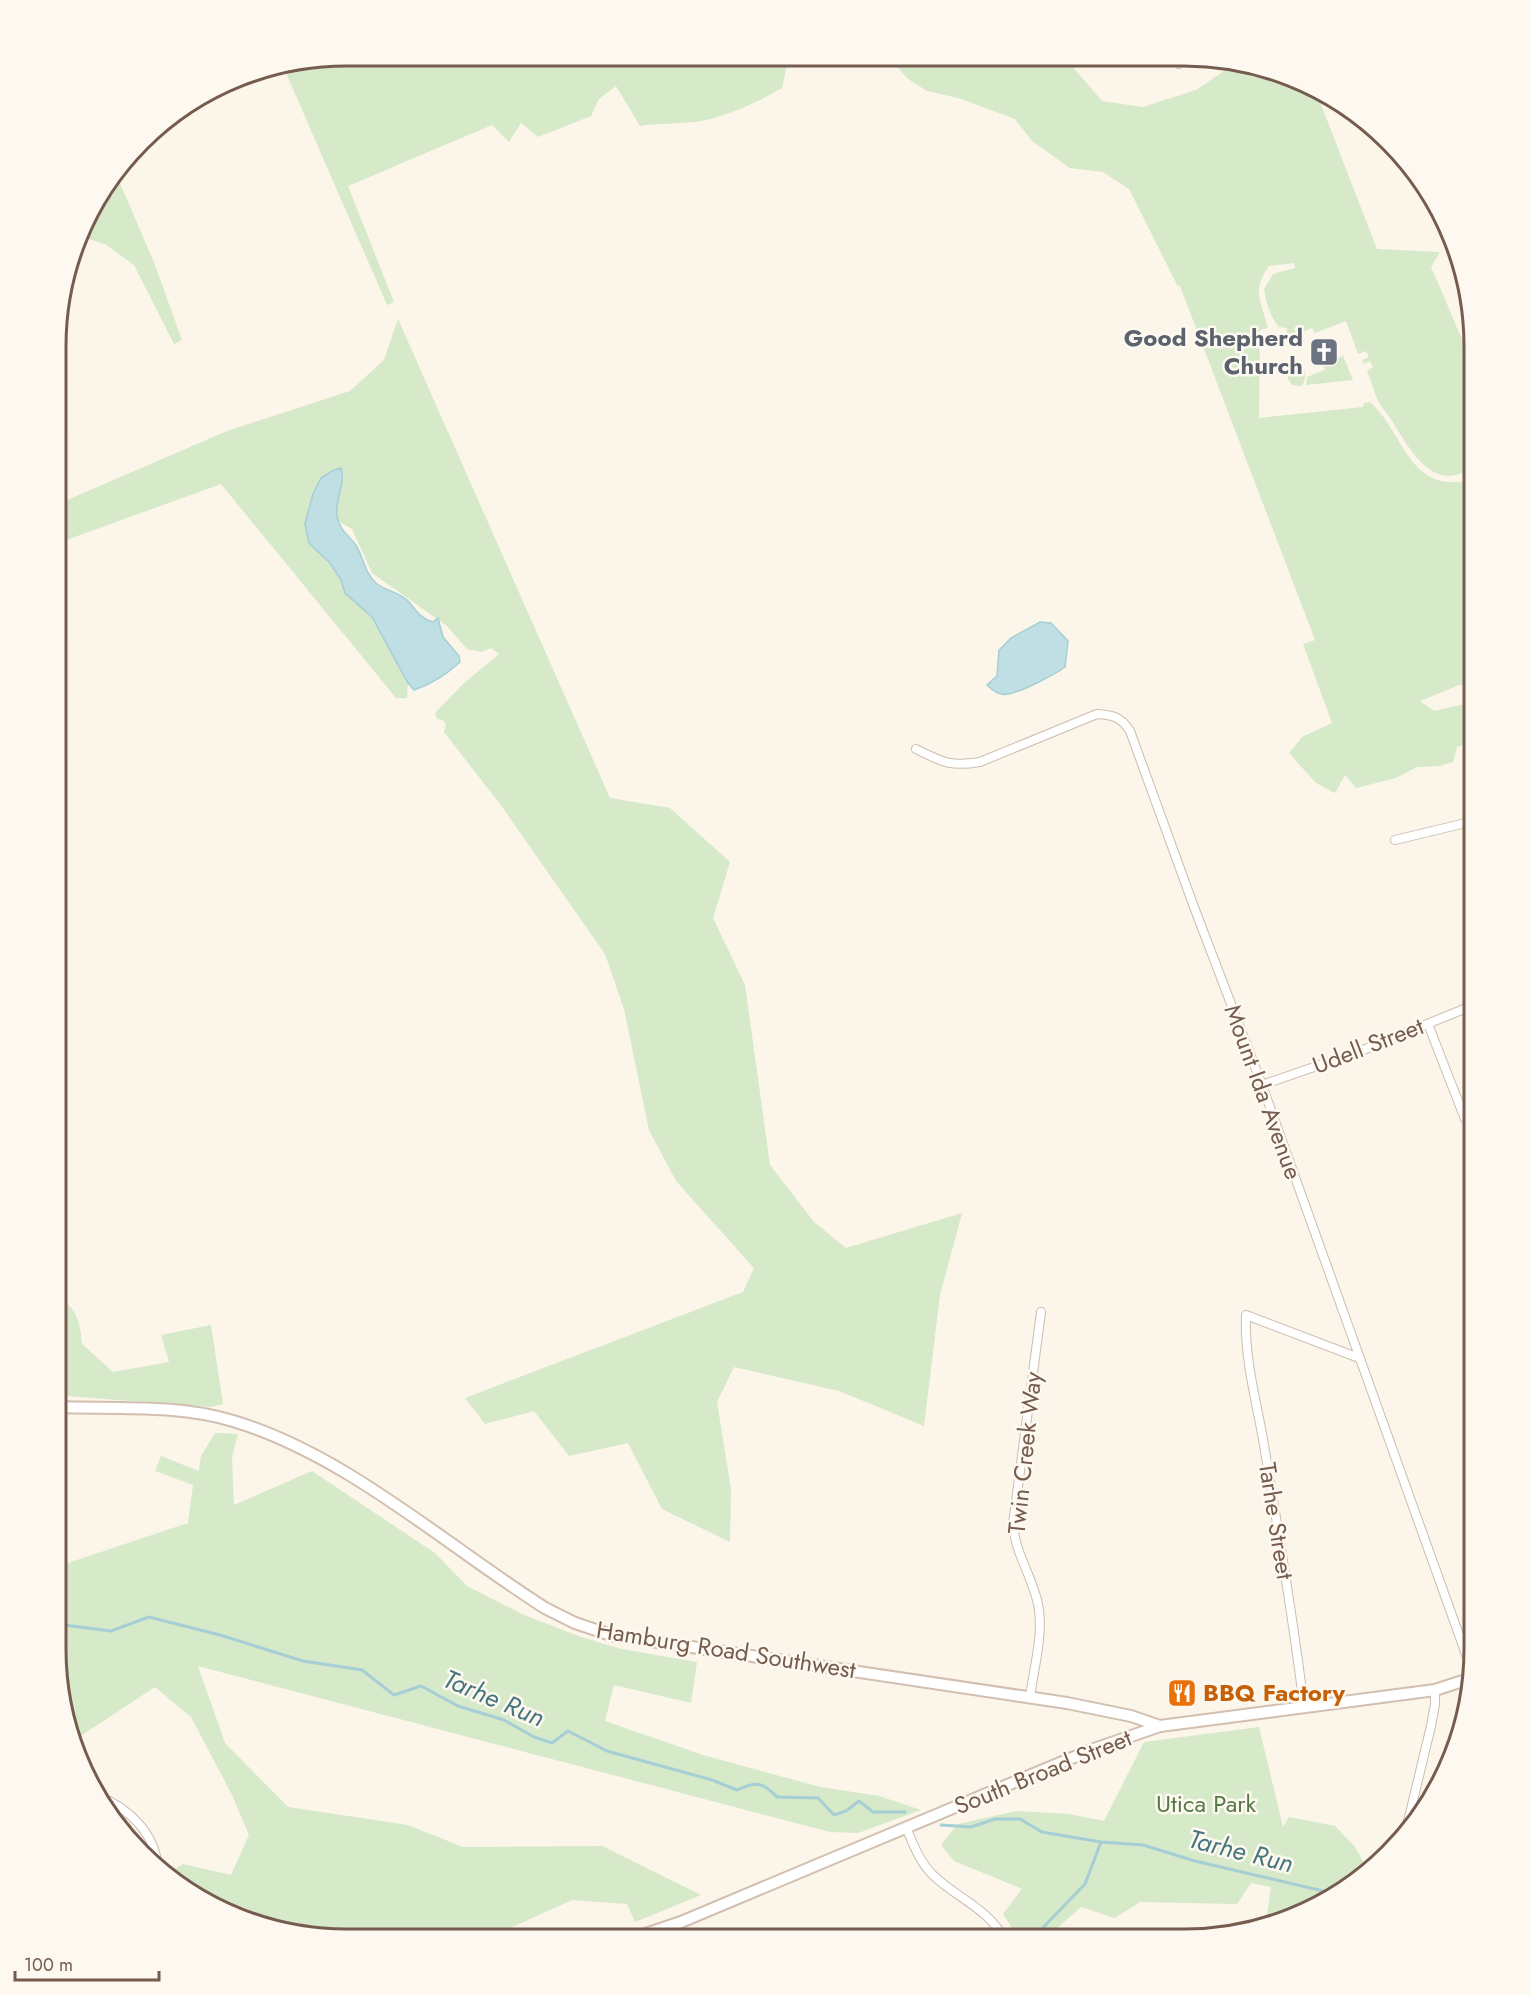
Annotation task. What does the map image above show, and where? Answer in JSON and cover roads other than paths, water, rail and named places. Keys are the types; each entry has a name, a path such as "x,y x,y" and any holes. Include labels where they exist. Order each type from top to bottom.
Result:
{"street":[{"name":"Mount Ida Avenue","path":"916,749 945,763 962,765 980,762 1097,714 1111,715 1123,720 1130,730 1194,908 1262,1085 1464,1653"},
{"path":"1395,840 1464,823"},
{"name":"Udell Street","path":"1262,1085 1363,1050 1464,1009"},
{"path":"1428,1023 1464,1116"},
{"name":"Twin Creek Way","path":"1030,1696 1039,1634 1039,1611 1033,1588 1016,1545 1013,1524 1041,1312"},
{"name":"Tarhe Street","path":"1304,1708 1275,1509 1245,1334 1246,1315 1359,1358"},
{"name":"Hamburg Road Southwest","path":"66,1407 182,1412 231,1420 279,1438 352,1477 545,1608 575,1623 612,1635 1030,1696 1109,1711 1160,1726"},
{"name":"South Broad Street","path":"660,1929 957,1808 1091,1750 1160,1726 1435,1690 1462,1680"},
{"path":"1410,1815 1431,1726 1435,1690"},
{"path":"111,1802 121,1807 141,1826 154,1847 155,1854"},
{"path":"906,1827 924,1866 946,1886 989,1917 999,1929"}],"water":[{"path":"341,468 342,480 337,505 338,522 358,549 369,575 377,584 406,599 425,619 433,622 438,618 443,637 459,656 460,662 449,671 433,682 414,690 372,617 345,593 341,580 330,563 309,543 305,524 313,494 321,478"},
{"path":"1040,622 1051,623 1068,641 1065,667 1013,693 1002,694 994,691 987,685 997,676 999,650 1011,638"}],"waterway":[{"name":"Tarhe Run","path":"66,1625 111,1631 149,1617 220,1635 303,1661 362,1670 394,1695 421,1686 458,1706 504,1720 534,1737 552,1743 568,1731 607,1751 712,1780 737,1790 759,1784 777,1797 818,1798 834,1815 846,1811 859,1801 873,1812 905,1812"},
{"name":"Tarhe Run","path":"941,1825 971,1827 995,1819 1020,1819 1042,1832 1101,1842 1143,1845 1195,1861 1325,1891"},
{"name":"Tarhe Run","path":"1042,1929 1085,1884 1101,1842"}],"place":[{"name":"Good Shepherd Church","path":"1324,352"},
{"name":"BBQ Factory","path":"1182,1693"}],"park label":[{"name":"Utica Park","path":"1206,1804"}]}
